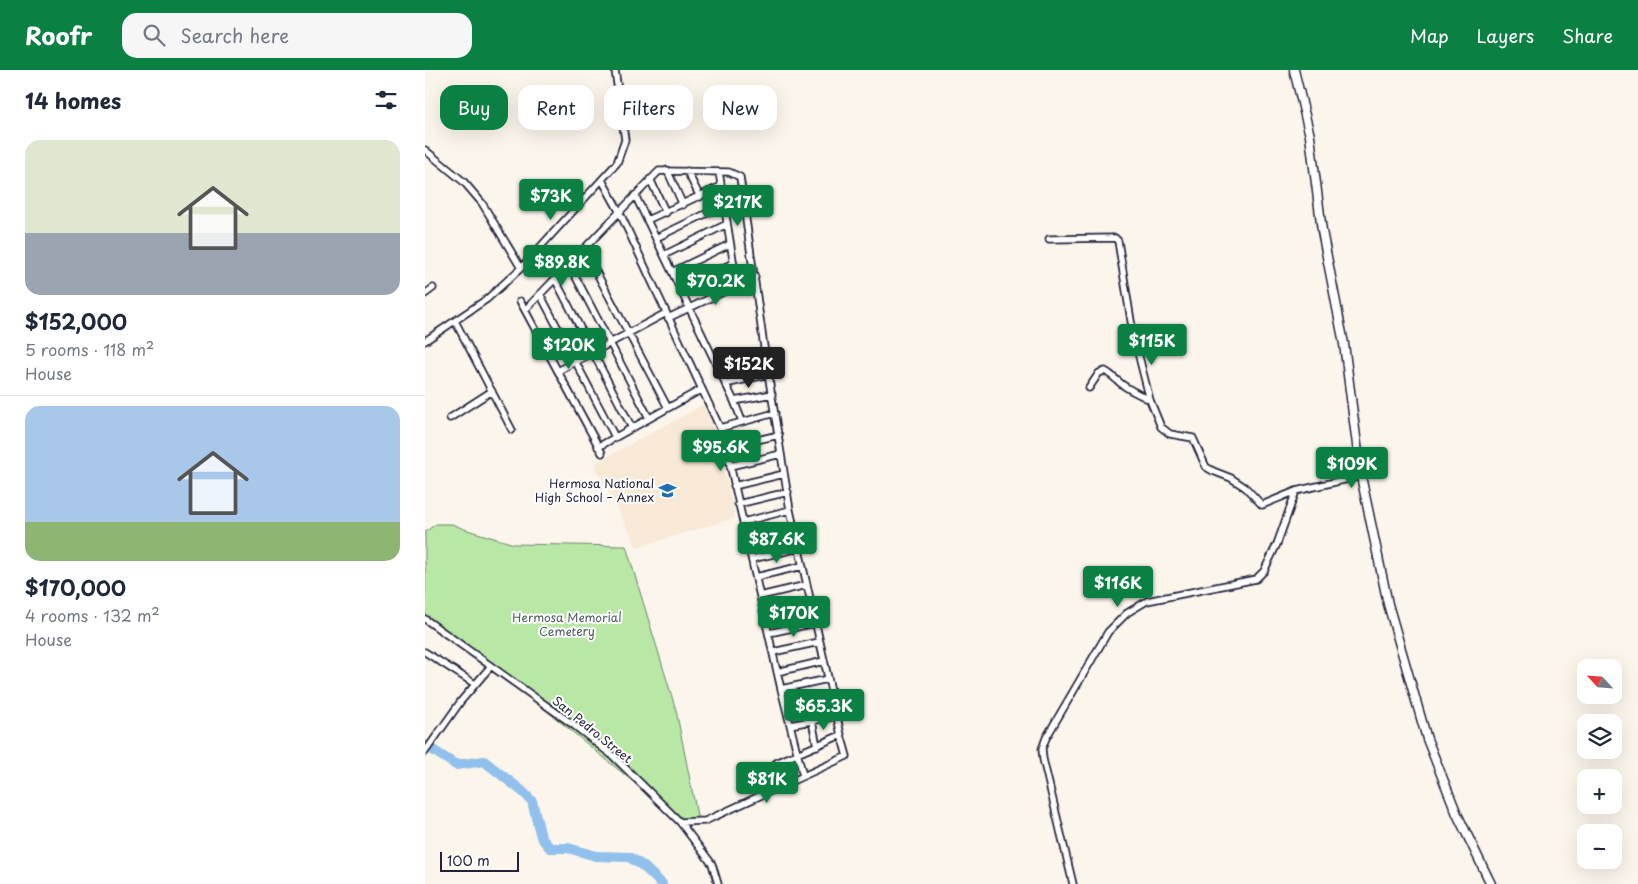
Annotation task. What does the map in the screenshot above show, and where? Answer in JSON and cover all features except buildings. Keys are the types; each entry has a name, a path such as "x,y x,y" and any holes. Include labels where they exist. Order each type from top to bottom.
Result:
{"street":[{"path":"425,341 487,298 521,268 617,163 625,140 615,70"},
{"path":"1294,70 1310,136 1322,231 1344,344 1361,476 1388,604 1427,739 1457,814 1491,884"},
{"path":"425,150 464,182 482,203 521,268"},
{"path":"667,170 683,205"},
{"path":"525,310 659,171 729,172 740,178 790,510 836,716 847,756 705,821 680,822"},
{"path":"687,171 700,197"},
{"path":"719,172 737,285"},
{"path":"650,179 666,212"},
{"path":"602,180 619,211 720,428 803,776"},
{"path":"647,220 721,186"},
{"path":"635,195 742,421"},
{"path":"656,238 724,205"},
{"path":"664,255 727,224"},
{"path":"1049,239 1115,238 1118,241 1133,333 1150,400 1161,427 1170,434 1193,438 1206,467 1213,472 1231,478 1246,488 1262,505 1296,491 1361,476"},
{"path":"672,272 729,244"},
{"path":"584,249 668,408"},
{"path":"680,289 733,263"},
{"path":"569,264 649,418"},
{"path":"558,371 609,343 667,315 689,308 755,277"},
{"path":"555,279 632,428"},
{"path":"425,294 433,288"},
{"path":"540,294 615,437"},
{"path":"520,301 602,453"},
{"path":"455,321 512,430"},
{"path":"717,365 765,354"},
{"path":"1089,388 1099,373 1105,371 1124,386 1150,400"},
{"path":"725,384 769,374"},
{"path":"598,446 703,389"},
{"path":"450,418 492,391"},
{"path":"734,402 772,394"},
{"path":"720,428 775,413"},
{"path":"726,447 779,435"},
{"path":"730,466 781,454"},
{"path":"734,486 784,474"},
{"path":"1073,884 1043,759 1042,749 1046,738 1108,632 1127,614 1147,601 1255,579 1264,571 1277,544 1296,491"},
{"path":"738,504 788,492"},
{"path":"743,522 790,510"},
{"path":"747,540 794,528"},
{"path":"751,559 799,548"},
{"path":"756,577 802,566"},
{"path":"761,596 807,585"},
{"path":"765,615 811,605"},
{"name":"San Pedro Street","path":"425,620 575,726 605,750 680,822 712,864 718,884"},
{"path":"769,634 815,623"},
{"path":"773,652 819,642"},
{"path":"425,652 475,684"},
{"path":"777,672 824,661"},
{"path":"426,750 475,684 491,666"},
{"path":"781,689 828,679"},
{"path":"786,708 832,697"},
{"path":"790,726 836,716"},
{"path":"812,721 817,746"},
{"path":"776,763 841,735"}],"shaded area":[{"name":"Hermosa National High School – Annex","path":"703,405 716,434 735,518 637,547 594,464"}],"green space":[{"name":"Hermosa Memorial Cemetery","path":"436,524 452,524 514,544 626,546 676,710 698,820 682,822 496,669 425,617 425,532"}],"waterway":[{"path":"425,745 456,765 484,761 522,791 532,801 541,837 550,848 568,848 596,856 629,857 643,866 662,884"}],"place":[{"name":"Hermosa National High School – Annex","path":"668,491"}]}
